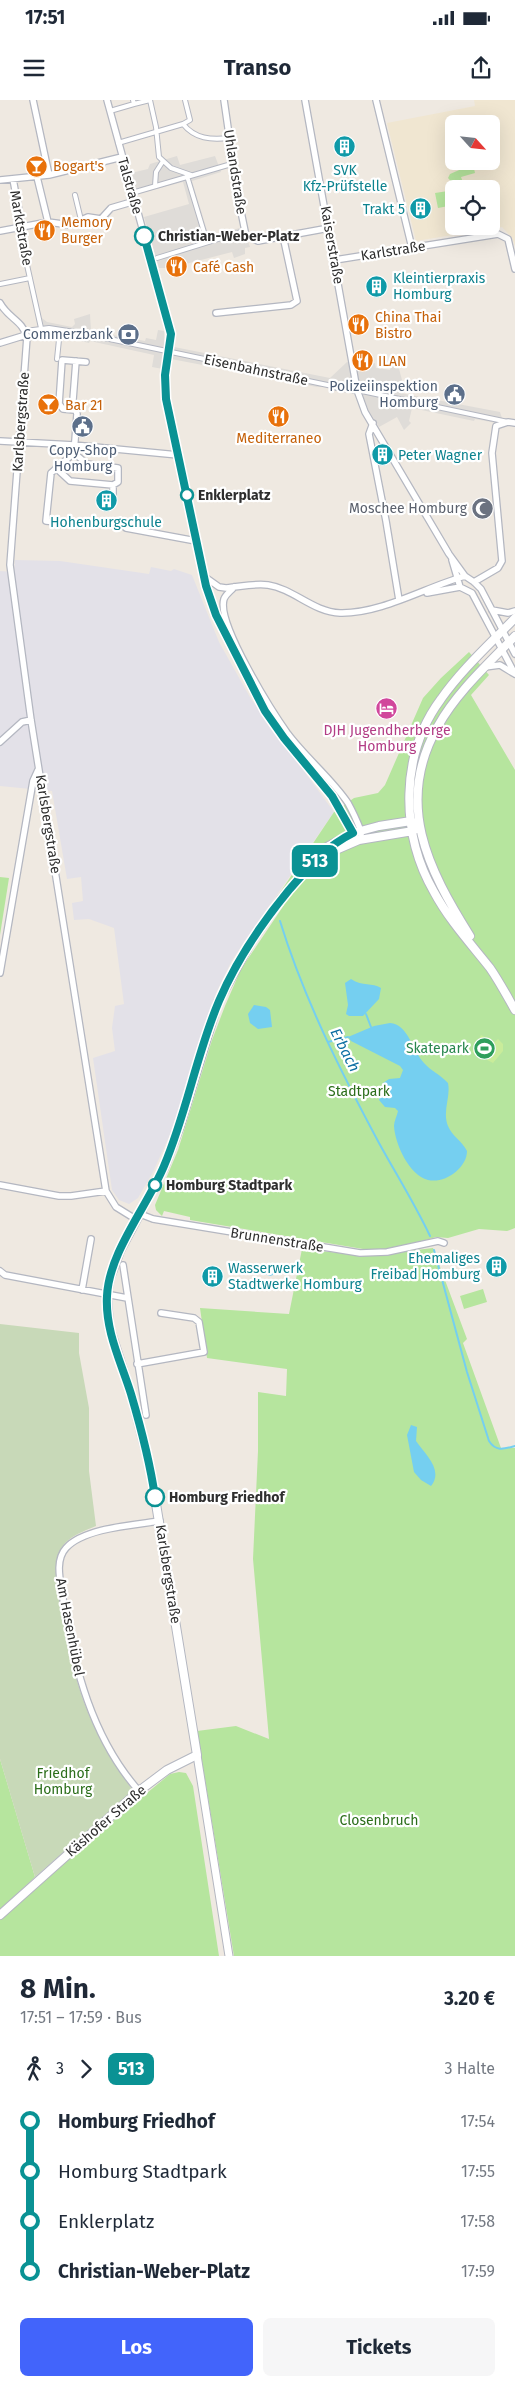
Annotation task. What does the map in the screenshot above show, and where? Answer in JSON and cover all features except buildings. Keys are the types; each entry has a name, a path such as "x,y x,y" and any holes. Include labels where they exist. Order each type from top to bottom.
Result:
{"main road":[{"path":"515,618 441,698 428,719 413,765 409,797 411,821 437,880 515,1010"},
{"path":"416,829 418,790 431,740 451,706 512,639"},
{"path":"138,1217 157,1182 172,1148 218,1002 242,956 270,914 327,847 361,830 411,821"},
{"path":"316,860 333,850 359,840 416,829"},
{"name":"Karlsbergstraße","path":"138,1217 113,1268 107,1295 108,1326 131,1394 150,1467 196,1755"},
{"name":"Käshofer Straße","path":"0,1915 139,1791 172,1767 196,1755"}],"street":[{"path":"33,100 49,175"},
{"name":"Talstraße","path":"107,100 171,334 165,384 209,598 261,704 284,738 332,796 359,840"},
{"path":"110,111 133,102 150,100 159,157 171,168 189,175"},
{"path":"118,143 183,124 190,120 185,100"},
{"name":"Uhlandstraße","path":"224,100 232,160 246,236 258,241 329,228"},
{"name":"Kaiserstraße","path":"305,100 357,390 365,412 449,554"},
{"path":"376,100 412,248"},
{"path":"183,124 195,136 204,136 212,140 229,138"},
{"path":"0,180 49,175 122,157"},
{"path":"132,193 228,165 232,160"},
{"path":"155,186 156,172 163,161"},
{"path":"189,175 207,242"},
{"path":"37,177 48,222"},
{"name":"Marktstraße","path":"13,179 30,278 41,328"},
{"path":"75,195 81,220"},
{"path":"0,231 48,222 70,225 88,217 101,219 112,208 135,201"},
{"path":"156,258 244,231"},
{"name":"Karlstraße","path":"335,260 498,234 508,239 515,269"},
{"path":"216,313 291,305 296,301 283,236"},
{"name":"Marktstraße","path":"0,284 30,278"},
{"path":"0,303 6,312 21,324 26,333 0,343"},
{"name":"Eisenbahnstraße","path":"26,333 41,328 60,330 515,423"},
{"path":"57,359 60,330"},
{"name":"Karlsbergstraße","path":"26,333 20,442 10,565 31,720 106,1191 116,1207 138,1217"},
{"path":"74,410 63,409 59,404 62,360 86,362"},
{"path":"56,468 70,481 113,485 118,482 118,468 87,464 74,453 77,414 74,410 73,400 76,361"},
{"path":"474,582 498,568 502,561 492,446 496,426 508,422"},
{"path":"373,423 369,434 399,600"},
{"path":"0,441 178,454"},
{"path":"74,453 56,468 50,478 46,521 76,524"},
{"path":"112,494 113,485"},
{"path":"126,528 174,539 196,541"},
{"path":"449,554 465,576 474,582 503,630 512,639 515,654"},
{"path":"449,554 460,587"},
{"path":"205,577 219,587 234,588 255,584 277,587 321,609 334,612 350,612 399,600 465,576"},
{"path":"460,587 465,581 465,576"},
{"path":"421,593 460,587 472,593 494,639 515,674"},
{"path":"234,588 224,598 223,608 229,627 254,680 289,735 347,803 361,830 359,840"},
{"path":"492,610 503,613 515,611"},
{"path":"485,667 500,665 515,674"},
{"path":"0,742 22,722 31,720"},
{"path":"0,973 33,782 39,768"},
{"path":"0,1185 60,1196 77,1196 106,1191"},
{"name":"Brunnenstraße","path":"138,1217 360,1253 387,1252 438,1241 444,1243"},
{"path":"82,1290 91,1239"},
{"path":"122,1265 146,1415"},
{"path":"0,1271 5,1275 127,1298"},
{"path":"137,1364 204,1352 199,1322 194,1318 161,1313"},
{"path":"131,1394 142,1391"},
{"name":"Am Hasenhübel","path":"139,1791 114,1755 88,1701 78,1674 59,1571 64,1550 72,1542 104,1530 160,1521"},
{"path":"196,1755 229,1956"}],"shaded area":[{"path":"474,100 515,100 515,246 512,238 502,227 500,227 500,180 445,180 445,235 453,235 416,241 387,123 475,106"},
{"path":"177,156 180,165 215,156 221,172 192,181 209,237 243,227 250,247 245,248 245,254 234,258 232,252 170,268 159,268 144,217 189,204 183,182 137,194 131,173 148,169 150,164"},
{"path":"17,230 25,230 30,264 24,267"},
{"path":"90,314 91,331 145,341 146,338 156,340 158,330 164,331 164,345 330,378 347,362 360,364 375,363 376,368 390,370 389,364 398,365 402,380 400,393 500,412 503,421 496,423 475,419 474,421 412,408 409,421 411,423 404,430 397,417 379,427 369,411 360,388 338,384 337,387 317,387 166,358 163,369 152,367 154,355 90,341 89,343 77,340 72,335 65,334 62,337 55,337 55,334 50,333 36,337 34,341 27,340 25,331 44,328 42,318 47,322 72,327 75,324 74,319"},
{"path":"15,560 60,561 149,574 151,567 171,571 174,569 192,575 219,642 251,699 334,812 232,960 216,993 172,1130 153,1172 138,1198 129,1204 119,1200 112,1190 93,1058 115,1051 112,1028 115,1006 124,1004 114,928 89,919 74,920 72,903 83,901 81,877 67,879 52,791 0,786 0,571 14,572"}],"green space":[{"path":"459,170 474,170 475,173 461,177 462,180 450,180 448,178 450,174"},
{"path":"445,192 445,207 438,208 435,193"},
{"name":"Stadtpark","path":"469,652 489,675 471,695 515,770 515,1228 507,1231 479,1229 448,1238 436,1237 406,1246 375,1251 190,1220 190,1217 164,1211 162,1216 156,1210 155,1205 178,1150 212,1040 241,969 284,905 279,894 334,812 354,798 378,793 385,785 423,698"},
{"path":"0,877 9,878 0,935"},
{"path":"481,1035 495,1042 498,1039 503,1044 503,1051 493,1063 472,1052"},
{"name":"Closenbruch","path":"433,1248 467,1339 463,1343 501,1448 515,1448 515,1956 234,1956 197,1731 236,1726 269,1739 253,1559 258,1451 258,1392 286,1396 287,1369 207,1358 200,1308 289,1314 302,1249 367,1256"},
{"path":"483,1289 487,1302 464,1309 460,1296"},
{"name":"Friedhof Homburg","path":"0,1324 79,1333 79,1353 89,1408 89,1471 96,1526 71,1538 61,1549 56,1565 56,1576 70,1655 81,1694 101,1739 133,1791 35,1877 0,1759"},
{"path":"0,1759 35,1877 0,1910"},
{"path":"186,1773 193,1786 219,1956 0,1956 0,1920 73,1854 170,1774"}],"water":[{"path":"351,979 359,983 381,988 379,999 363,1016 349,1016 346,1014 348,1005 345,983"},
{"path":"254,1005 266,1007 270,1010 272,1027 258,1029 250,1023 248,1014"},
{"path":"390,1023 401,1028 406,1033 424,1063 448,1083 446,1120 454,1136 467,1151 466,1157 459,1169 441,1180 428,1180 421,1177 409,1165 400,1150 395,1133 394,1124 398,1111 395,1108 385,1107 379,1100 383,1083 389,1079 400,1078 403,1070 400,1066 351,1041 348,1037 374,1026"},
{"path":"263,1264 277,1265 276,1274 270,1276 265,1274"},
{"path":"411,1425 417,1427 416,1441 432,1462 434,1468 434,1480 431,1486 421,1480 414,1472 407,1435"}],"waterway":[{"name":"Erbach","path":"280,921 300,979 337,1062 430,1236"},
{"path":"366,1014 371,1027"},
{"path":"328,1042 348,1037"},
{"name":"Erbach","path":"434,1250 467,1372 489,1441 497,1448 504,1449 515,1446"}],"bus line":[{"name":"513","path":"144,236 171,334 170,352 165,375 166,399 209,598 265,711 284,738 339,805 353,833 327,847 281,899 251,942 228,981 208,1029 180,1126 168,1158 120,1251 110,1278 107,1295 108,1326 131,1394 147,1452 155,1497"}],"place":[{"name":"SVK Kfz-Prüfstelle","path":"345,147"},
{"name":"Bogart's","path":"37,166"},
{"name":"Trakt 5","path":"421,209"},
{"name":"Memory Burger","path":"45,230"},
{"name":"Christian-Weber-Platz","path":"144,236"},
{"name":"Café Cash","path":"177,267"},
{"name":"Kleintierpraxis Homburg","path":"377,286"},
{"name":"China Thai Bistro","path":"359,325"},
{"name":"Commerzbank","path":"129,334"},
{"name":"ILAN","path":"362,361"},
{"name":"Polizeiinspektion Homburg","path":"454,394"},
{"name":"Bar 21","path":"49,405"},
{"name":"Mediterraneo","path":"279,416"},
{"name":"Copy-Shop Homburg","path":"83,427"},
{"name":"Peter Wagner","path":"382,455"},
{"name":"Enklerplatz","path":"187,495"},
{"name":"Hohenburgschule","path":"106,500"},
{"name":"Moschee Homburg","path":"483,508"},
{"name":"DJH Jugendherberge Homburg","path":"387,708"},
{"name":"Skatepark","path":"485,1048"},
{"name":"Homburg Stadtpark","path":"155,1185"},
{"name":"Ehemaliges Freibad Homburg","path":"496,1266"},
{"name":"Wasserwerk Stadtwerke Homburg","path":"212,1276"},
{"name":"Homburg Friedhof","path":"155,1497"}]}
